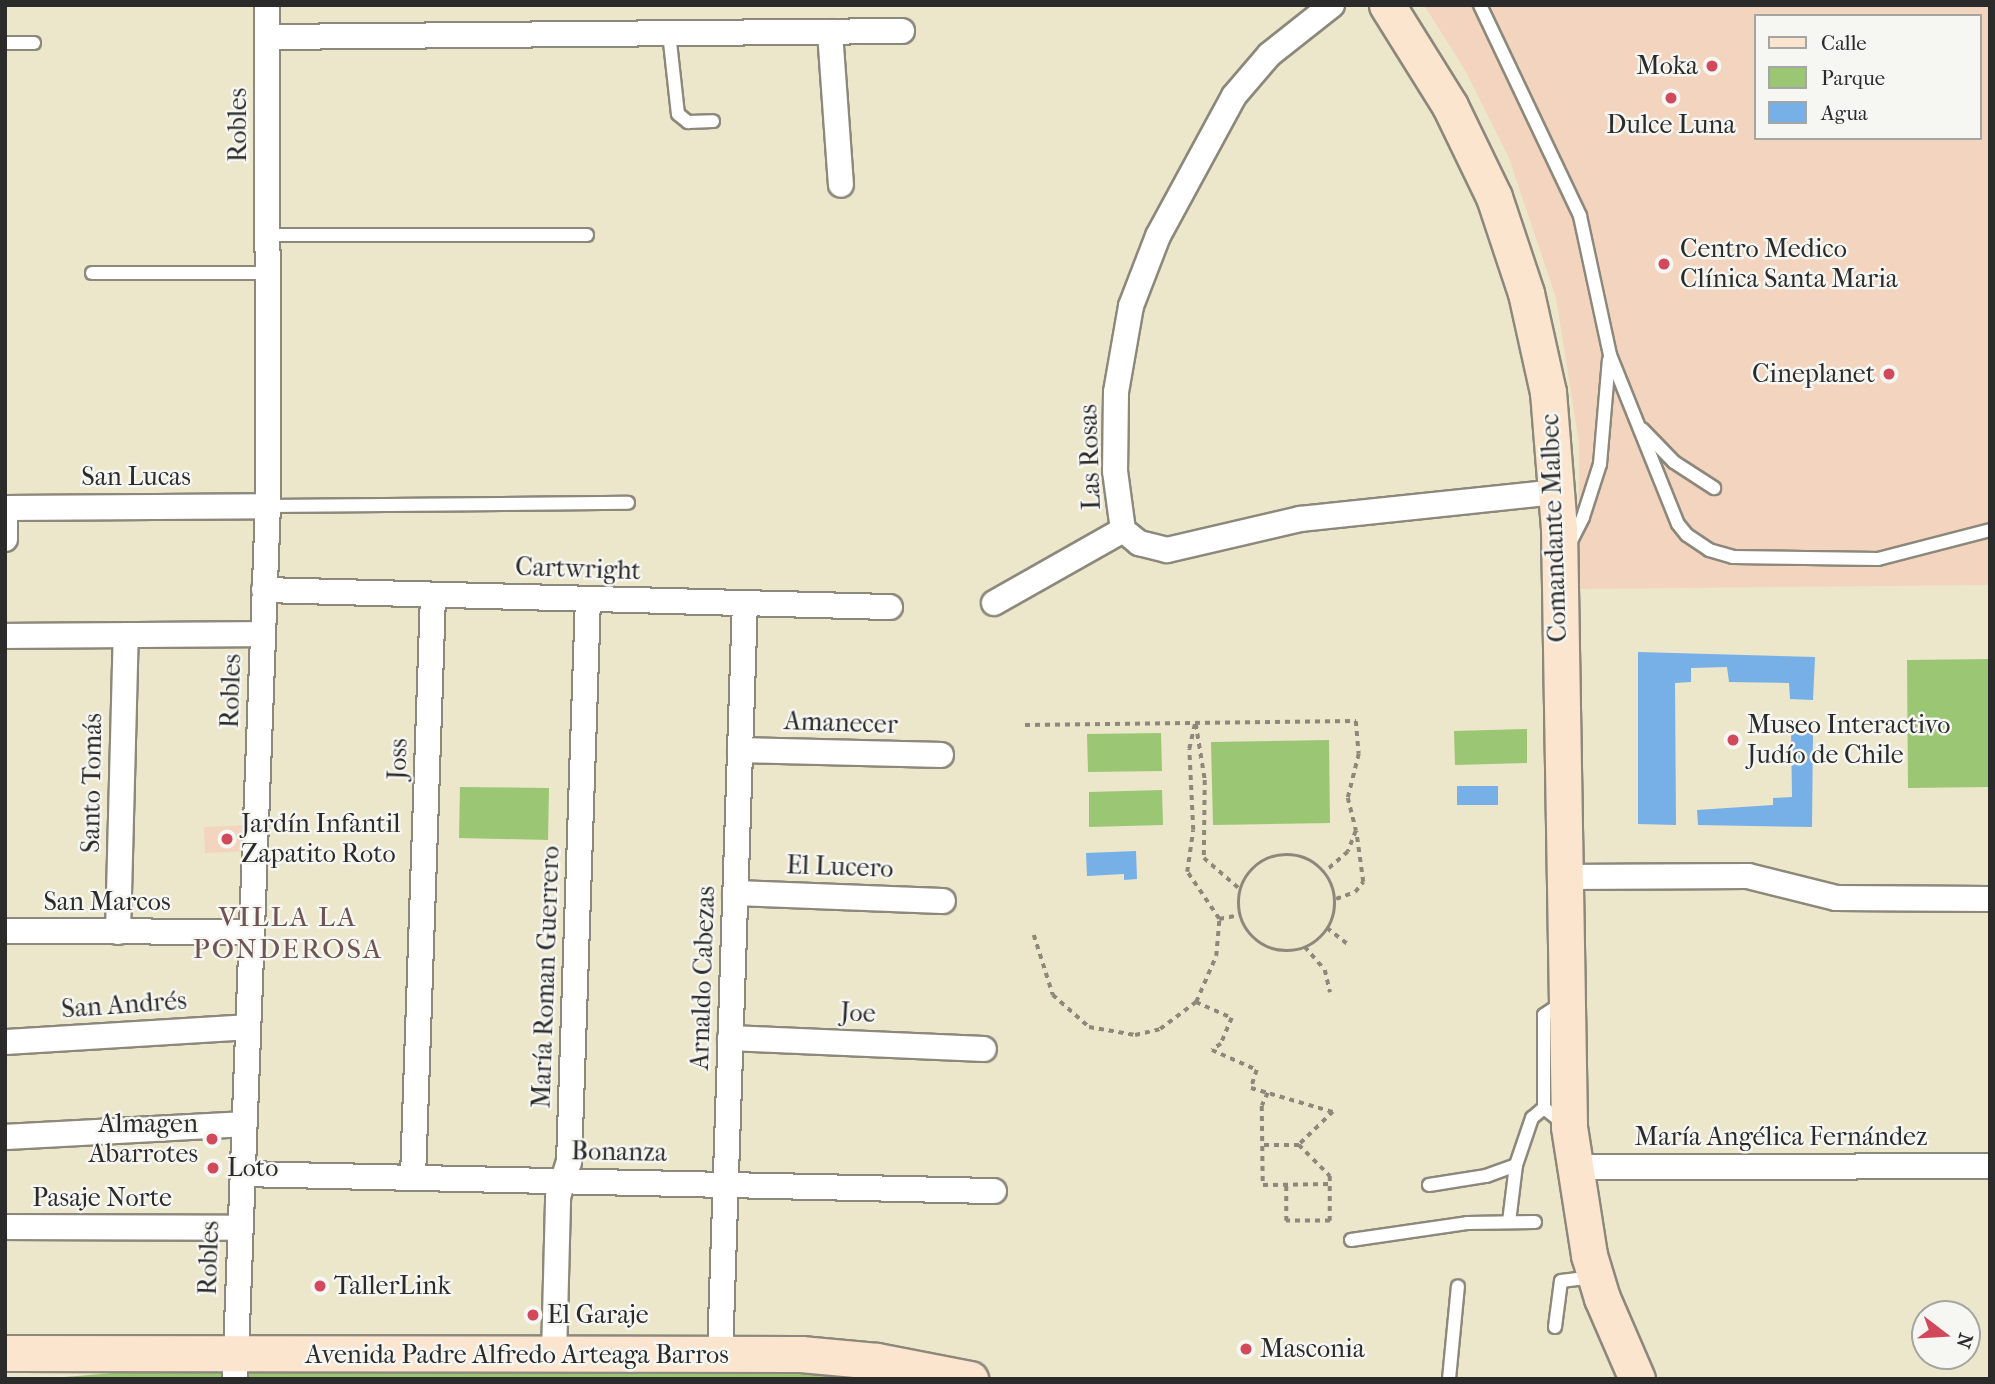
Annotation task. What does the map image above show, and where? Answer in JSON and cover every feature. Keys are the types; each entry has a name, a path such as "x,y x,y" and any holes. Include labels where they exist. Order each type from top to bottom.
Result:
{"street":[{"name":"Robles","path":"235,1367 268,506 267,5"},
{"name":"Las Rosas","path":"1332,5 1269,55 1234,96 1158,236 1131,306 1116,393 1115,471 1123,530 1139,543 1167,550 1300,519 1558,492"},
{"name":"Comandante Malbec","path":"1387,5 1450,106 1511,245 1548,391 1558,492 1565,1001 1557,1117 1572,1167 1596,1277 1637,1379"},
{"path":"830,32 841,185"},
{"path":"267,37 902,32"},
{"name":"San Lucas","path":"5,508 268,506"},
{"path":"5,508 5,539"},
{"path":"993,603 1123,530"},
{"name":"Cartwright","path":"264,590 890,607"},
{"name":"Joss","path":"413,1177 433,595"},
{"name":"María Roman Guerrero","path":"554,1355 558,1197 569,1162 588,599"},
{"name":"Arnaldo Cabezas","path":"720,1354 745,603"},
{"path":"5,636 263,634"},
{"name":"Santo Tomás","path":"118,932 126,635"},
{"name":"Amanecer","path":"740,750 941,755"},
{"path":"1563,877 1748,876 1836,898 1990,899"},
{"name":"El Lucero","path":"735,893 943,901"},
{"name":"San Marcos","path":"5,931 251,932"},
{"name":"San Andrés","path":"5,1042 247,1027"},
{"name":"Joe","path":"730,1038 984,1049"},
{"path":"5,1137 244,1124"},
{"name":"María Angélica Fernández","path":"1572,1167 1990,1166"},
{"name":"Bonanza","path":"242,1174 994,1191"},
{"name":"Pasaje Norte","path":"5,1227 240,1228"},
{"name":"Avenida Padre Alfredo Arteaga Barros","path":"5,1353 62,1353 235,1367 554,1355 720,1354 852,1358 970,1379"},
{"name":"Avenida Padre Alfredo Arteaga Barros","path":"5,1366 62,1353"}],"lane":[{"path":"1480,5 1580,216 1610,355 1633,418 1678,524 1697,544 1721,555 1878,559 1990,530"},
{"path":"669,33 678,114 688,122 713,121"},
{"path":"5,43 34,43"},
{"path":"268,235 587,235"},
{"path":"92,273 268,273"},
{"path":"1559,564 1583,517 1600,464 1610,355"},
{"path":"1633,418 1674,462 1714,488"},
{"path":"268,506 628,503"},
{"path":"1509,1222 1516,1165 1532,1118 1557,1117"},
{"path":"1429,1185 1486,1176 1516,1165"},
{"path":"1351,1240 1383,1238 1418,1228 1535,1222"},
{"path":"1555,1327 1560,1281 1596,1277"},
{"path":"1449,1379 1458,1286"}],"path":[{"path":"1025,725 1356,721 1359,754 1348,798 1363,882 1355,892 1336,900"},
{"path":"1034,935 1053,995 1089,1027 1135,1035 1160,1029 1196,1002 1216,956 1219,919 1188,872 1193,830 1189,749 1195,722"},
{"path":"1195,722 1205,780 1202,832 1204,858 1241,890"},
{"path":"1193,830 1202,832"},
{"path":"1325,872 1348,852 1356,831"},
{"path":"1271,857 1306,858 1325,872 1336,900 1327,928 1305,947 1282,951 1264,946 1247,930 1240,915 1241,890 1259,864 1271,857"},
{"path":"1219,919 1240,915"},
{"path":"1327,928 1349,945"},
{"path":"1305,947 1325,970 1330,992"},
{"path":"1196,1002 1232,1018 1221,1044 1212,1050 1257,1070 1251,1088 1333,1112 1298,1145 1264,1145"},
{"path":"1268,1093 1262,1106 1263,1185 1330,1184"},
{"path":"1286,1185 1286,1221 1330,1220 1330,1176 1298,1145"}],"shaded area":[{"path":"1424,5 1990,5 1990,585 1579,589 1579,443 1556,298 1509,158 1465,70"},
{"name":"Jardín Infantil Zapatito Roto","path":"249,825 250,851 205,853 204,827"}],"green space":[{"path":"1990,659 1990,787 1908,788 1907,660"},
{"path":"1527,729 1527,763 1455,765 1454,731"},
{"path":"1161,733 1162,771 1088,772 1087,734"},
{"path":"1329,740 1330,823 1213,825 1211,742"},
{"path":"460,787 549,788 548,840 459,838"},
{"path":"1162,790 1163,825 1089,827 1089,792"},
{"path":"209,1365 883,1369 946,1379 41,1379"}],"water":[{"path":"1638,652 1815,657 1813,700 1790,699 1789,683 1729,682 1727,667 1691,668 1691,682 1675,683 1676,825 1638,824"},
{"path":"1791,731 1813,732 1812,827 1698,825 1697,810 1773,805 1773,798 1792,797"},
{"path":"1457,786 1498,786 1498,805 1457,805"},
{"path":"1136,851 1137,879 1124,880 1124,874 1087,876 1086,853"}],"place":[{"name":"Moka","path":"1712,66"},
{"name":"Dulce Luna","path":"1671,98"},
{"name":"Centro Medico Clínica Santa Maria","path":"1664,264"},
{"name":"Cineplanet","path":"1889,374"},
{"name":"Museo Interactivo Judío de Chile","path":"1733,740"},
{"name":"Jardín Infantil Zapatito Roto","path":"227,839"},
{"name":"Almagen Abarrotes","path":"212,1139"},
{"name":"Loto","path":"213,1168"},
{"name":"TallerLink","path":"320,1286"},
{"name":"El Garaje","path":"533,1315"},
{"name":"Masconia","path":"1246,1349"}],"district":[{"name":"VILLA LA PONDEROSA","path":"288,933"}]}
